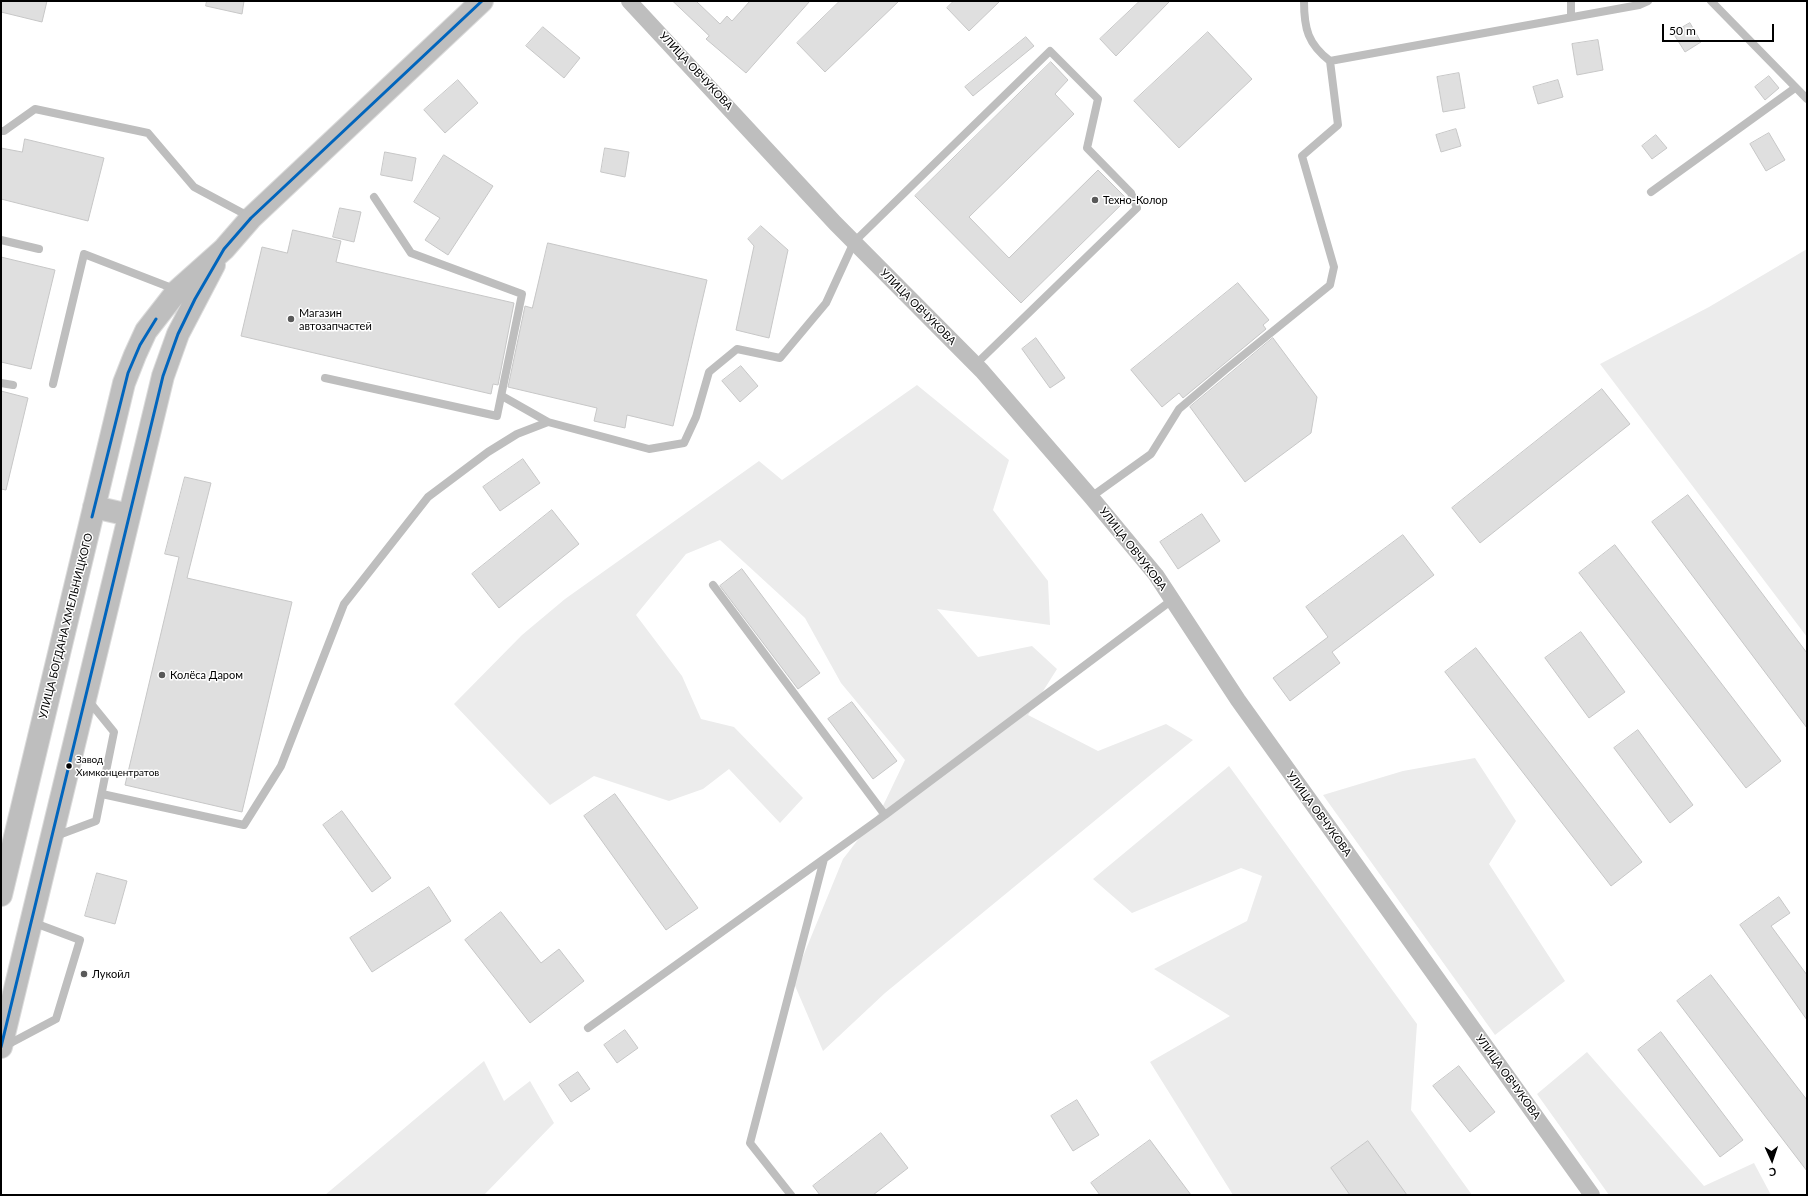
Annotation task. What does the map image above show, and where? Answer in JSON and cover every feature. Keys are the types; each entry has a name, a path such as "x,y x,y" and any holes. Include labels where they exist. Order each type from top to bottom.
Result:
{"highway":[{"name":"УЛИЦА БОГДАНА ХМЕЛЬНИЦКОГО","path":"1,895 124,383 146,331 178,290 224,248 251,218 482,1"},
{"name":"УЛИЦА БОГДАНА ХМЕЛЬНИЦКОГО","path":"1,1047 163,376 178,334 224,248"},
{"path":"94,507 129,515"}],"street":[{"name":"УЛИЦА ОВЧУКОВА","path":"629,1 854,242 975,365 1091,497 1156,574 1238,700 1592,1195"}],"lane":[{"path":"1091,497 1151,454 1179,409 1330,285 1334,267 1302,156 1338,125 1330,61 1318,52 1307,32 1304,21 1304,1"},
{"path":"1571,1 1571,16"},
{"path":"1330,61 1571,16 1639,5 1648,1"},
{"path":"1711,1 1807,99"},
{"path":"502,396 548,422 649,449 684,443 696,417 709,372 737,350 780,358 826,303 854,242 1050,51 1098,99 1087,148 1131,193 1137,208 975,365"},
{"path":"1651,192 1795,88"},
{"path":"1,131 4,132 36,109 148,133 194,187 251,218"},
{"path":"325,378 497,416 522,294 411,253 374,197"},
{"path":"1,240 38,249"},
{"path":"53,384 84,254 178,290"},
{"path":"1,383 13,385"},
{"path":"102,794 244,825 281,766 344,604 428,497 488,452 518,434 548,422"},
{"path":"713,586 885,815"},
{"path":"588,1028 885,815 1172,600"},
{"path":"51,837 96,821 114,732 85,696"},
{"path":"791,1195 750,1143 824,859"},
{"path":"1,1047 56,1019 80,940 31,922"}],"shaded area":[{"path":"1807,249 1807,637 1600,364 1709,307"},
{"path":"917,385 1009,460 993,510 1048,581 1050,625 937,609 978,657 1032,646 1057,669 1028,715 1098,751 1166,724 1193,740 885,993 823,1051 793,981 843,859 881,810 905,760 841,683 805,618 720,540 686,554 636,615 682,676 701,719 734,727 803,798 780,823 729,769 703,789 669,801 594,776 550,805 454,704 522,635 565,599 759,461 782,480"},
{"path":"1475,758 1516,821 1489,864 1565,981 1495,1035 1323,795 1403,771"},
{"path":"1229,766 1417,1024 1411,1110 1472,1195 1233,1195 1150,1062 1230,1016 1154,969 1247,921 1262,876 1241,868 1132,913 1093,879"},
{"path":"1587,1052 1704,1186 1754,1163 1771,1195 1609,1195 1537,1094"},
{"path":"484,1061 504,1101 530,1081 554,1123 484,1195 325,1195"}],"building":[{"path":"1,1 47,1 42,22 1,12"},
{"path":"207,1 244,1 242,14 206,6"},
{"path":"673,1 696,1 720,24 727,16 732,21 750,1 810,1 746,73 706,39 709,36"},
{"path":"840,1 899,1 825,72 797,43"},
{"path":"954,1 1000,1 969,31 947,8"},
{"path":"1140,1 1170,1 1116,56 1100,39"},
{"path":"1690,23 1701,42 1685,52 1673,33"},
{"path":"543,27 580,58 564,78 526,46"},
{"path":"1208,32 1252,79 1179,148 1134,101"},
{"path":"1026,37 1034,46 973,96 965,87"},
{"path":"1598,40 1603,70 1577,75 1572,44"},
{"path":"1051,62 1068,80 1055,94 1074,114 969,217 1009,258 1098,170 1127,199 1021,303 915,196"},
{"path":"1459,73 1465,108 1443,112 1437,77"},
{"path":"1769,76 1779,88 1765,100 1755,87"},
{"path":"458,80 478,103 445,133 424,110"},
{"path":"1558,80 1563,97 1538,104 1533,87"},
{"path":"1456,129 1461,146 1441,152 1436,135"},
{"path":"1769,133 1785,160 1766,171 1750,144"},
{"path":"1656,135 1667,148 1652,159 1642,146"},
{"path":"25,139 104,158 88,221 1,199 1,148 22,152"},
{"path":"605,148 629,152 625,177 601,172"},
{"path":"385,152 416,158 412,181 381,175"},
{"path":"444,155 493,186 448,255 425,240 440,218 414,202"},
{"path":"340,208 361,212 354,242 333,237"},
{"path":"761,226 788,250 769,338 736,330 754,246 748,239"},
{"path":"293,230 341,241 336,262 514,303 498,385 493,384 491,394 241,336 262,247 287,253"},
{"path":"548,243 707,280 673,426 627,415 625,428 594,421 597,408 508,387 525,306 532,308"},
{"path":"1,257 55,270 31,369 1,362"},
{"path":"1238,283 1269,320 1263,325 1266,329 1183,398 1179,393 1162,407 1131,370"},
{"path":"1036,338 1065,378 1050,388 1022,349"},
{"path":"1273,338 1317,397 1311,433 1245,482 1190,407"},
{"path":"741,366 758,386 740,402 722,381"},
{"path":"1602,389 1630,424 1480,543 1452,508"},
{"path":"1,391 28,398 6,490 1,489"},
{"path":"523,459 540,483 500,511 483,487"},
{"path":"185,477 211,483 187,578 292,602 242,812 125,785 179,557 165,554"},
{"path":"1688,495 1807,653 1807,728 1652,522"},
{"path":"552,510 579,544 499,608 472,574"},
{"path":"1202,514 1220,541 1178,569 1160,542"},
{"path":"1403,535 1434,575 1332,652 1340,663 1290,701 1273,678 1328,637 1306,607"},
{"path":"1615,545 1781,761 1746,788 1579,573"},
{"path":"742,569 820,673 798,689 720,586"},
{"path":"1581,632 1625,692 1589,718 1545,658"},
{"path":"1476,648 1642,862 1611,886 1445,672"},
{"path":"852,702 897,761 873,779 828,719"},
{"path":"1638,730 1693,805 1670,823 1614,748"},
{"path":"615,794 698,908 666,930 584,816"},
{"path":"342,811 391,878 372,892 323,825"},
{"path":"97,873 127,881 115,924 85,916"},
{"path":"429,887 451,921 372,972 350,938"},
{"path":"1779,897 1790,913 1771,926 1807,975 1807,1020 1740,925"},
{"path":"501,912 541,963 559,949 584,981 530,1023 465,940"},
{"path":"1711,975 1807,1100 1807,1171 1677,1001"},
{"path":"625,1030 638,1048 617,1063 604,1045"},
{"path":"1661,1032 1743,1140 1720,1157 1638,1050"},
{"path":"1459,1066 1495,1112 1470,1132 1433,1086"},
{"path":"578,1072 590,1089 571,1102 559,1085"},
{"path":"1077,1100 1099,1135 1073,1151 1051,1116"},
{"path":"881,1133 908,1168 873,1195 820,1195 813,1186"},
{"path":"1150,1140 1191,1195 1100,1195 1091,1183"},
{"path":"1368,1141 1407,1195 1350,1195 1331,1168"}],"transit line":[{"path":"1,1047 163,376 178,334 195,299 224,249 251,218 482,1"},
{"path":"92,517 128,373 140,345 156,319"}],"place":[{"name":"Техно-Колор","path":"1095,200"},
{"name":"Магазин автозапчастей","path":"291,319"},
{"name":"Колёса Даром","path":"162,675"},
{"name":"Завод Химконцентратов","path":"69,766"},
{"name":"Лукойл","path":"84,974"}]}
